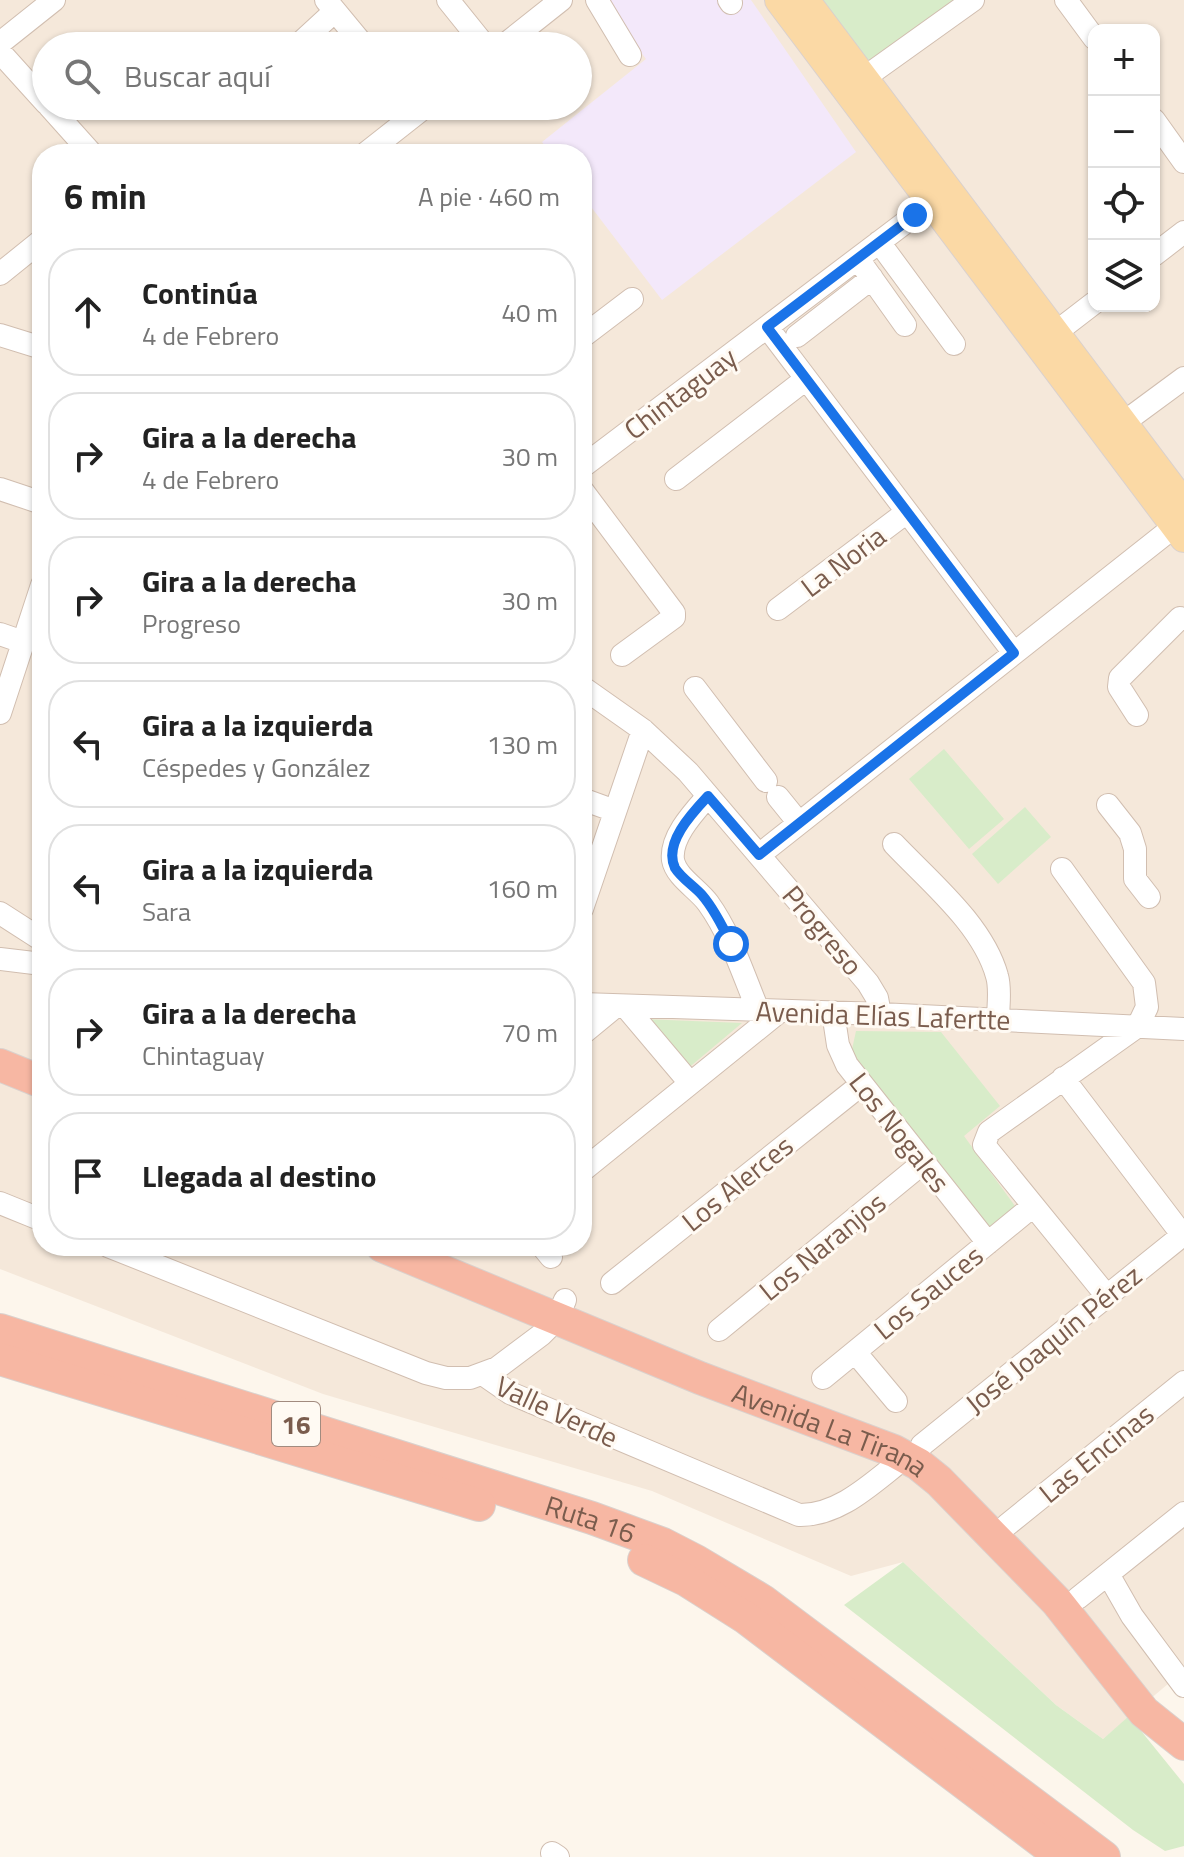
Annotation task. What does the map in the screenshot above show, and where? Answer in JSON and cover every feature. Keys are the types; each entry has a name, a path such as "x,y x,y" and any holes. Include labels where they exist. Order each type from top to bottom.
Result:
{"highway":[{"path":"0,1065 32,1078"},
{"path":"0,1088 32,1101"},
{"name":"Avenida La Tirana","path":"410,1256 892,1430 1057,1602 1144,1712 1184,1744"},
{"name":"Avenida La Tirana","path":"456,1256 561,1309"},
{"name":"Ruta 16","path":"0,1330 578,1513 663,1544 763,1601 1093,1855"},
{"name":"Ruta 16","path":"0,1359 585,1538 653,1564 716,1598 1093,1855"},
{"name":"Avenida La Tirana","path":"914,1451 949,1466 1078,1598 1143,1682 1184,1721"},
{"path":"1144,1712 1184,1768"}],"main road":[{"path":"779,0 931,203 1182,522"},
{"path":"805,0 1123,423 1182,522"}],"street":[{"path":"448,0 474,32"},
{"path":"521,32 561,0"},
{"path":"597,0 630,55"},
{"path":"864,78 973,0"},
{"path":"1066,0 1088,30"},
{"path":"0,43 50,1"},
{"path":"309,32 330,6 352,32"},
{"path":"0,52 32,87"},
{"path":"61,120 83,144"},
{"path":"377,144 405,120"},
{"path":"1160,128 1184,162"},
{"name":"Chintaguay","path":"592,459 931,203"},
{"path":"1160,250 1184,232"},
{"path":"879,242 954,344"},
{"path":"0,274 32,248"},
{"path":"858,258 905,325"},
{"path":"797,336 872,278"},
{"path":"592,329 632,299"},
{"path":"1055,333 1088,308"},
{"path":"767,327 1014,653"},
{"path":"0,335 32,345"},
{"path":"1123,423 1184,378"},
{"path":"676,479 806,379"},
{"path":"0,489 32,500"},
{"path":"592,503 674,613 674,617 622,655"},
{"name":"La Noria","path":"778,609 907,512"},
{"path":"759,855 1182,522"},
{"path":"0,713 32,615"},
{"path":"1137,715 1119,687 1120,678 1180,618 1184,619"},
{"path":"0,634 23,642"},
{"path":"695,688 799,823"},
{"name":"Progreso","path":"592,694 643,730 688,772 868,983 877,998 880,1014"},
{"path":"592,861 615,811 643,730"},
{"path":"592,1163 690,1083 769,1010 715,914 673,863 673,852 682,829 708,796"},
{"path":"592,803 615,811"},
{"path":"1108,805 1130,833 1135,849 1135,879 1149,897"},
{"path":"894,844 974,929 986,949 998,979 998,1020"},
{"path":"1062,869 1144,983 1147,1007 1138,1026 1063,1078 1184,1235"},
{"path":"0,913 32,942"},
{"path":"0,931 32,944"},
{"path":"0,959 32,949"},
{"name":"Avenida Elías Lafertte","path":"592,1005 1138,1026 1181,1034"},
{"path":"592,1027 621,1006 690,1083"},
{"name":"Los Nogales","path":"833,1012 835,1035 842,1056 988,1243"},
{"name":"Los Nogales","path":"1063,1078 989,1132 984,1141 986,1149 1106,1295"},
{"name":"Los Alerces","path":"612,1283 862,1084"},
{"name":"Los Naranjos","path":"719,1330 924,1162"},
{"path":"0,1203 32,1216"},
{"name":"Los Sauces","path":"823,1378 1033,1206"},
{"name":"José Joaquín Pérez","path":"914,1451 1184,1235"},
{"name":"Valle Verde","path":"133,1256 426,1373 457,1379 484,1375 510,1393 799,1515 814,1514 845,1501 914,1451"},
{"path":"484,1375 524,1350 561,1309"},
{"path":"855,1352 896,1401"},
{"name":"Las Encinas","path":"1007,1525 1184,1382"},
{"path":"1078,1598 1184,1513"},
{"path":"1108,1574 1132,1616 1184,1686"}],"shaded area":[{"path":"0,0 1184,0 1184,1686 1175,1678 1103,1739 1056,1705 903,1562 851,1576 652,1491 323,1394 0,1269"},
{"path":"602,0 751,0 856,152 662,300 592,208 592,144 542,142 570,120 592,120 592,102 646,59"}],"green space":[{"path":"819,0 961,0 869,67"},
{"path":"944,749 1004,819 969,849 909,779"},
{"path":"1025,807 1051,837 998,884 972,854"},
{"path":"643,1019 742,1023 686,1070"},
{"path":"856,1031 941,1032 1000,1106 964,1136 1015,1206 987,1229 851,1054"},
{"path":"903,1562 1056,1705 1103,1739 1129,1716 1184,1784 1184,1846 1165,1851 1133,1830 844,1605"}],"route":[{"path":"731,944 709,904 673,863 674,846 682,829 708,796 759,855 1014,653 767,327 915,215"}]}
